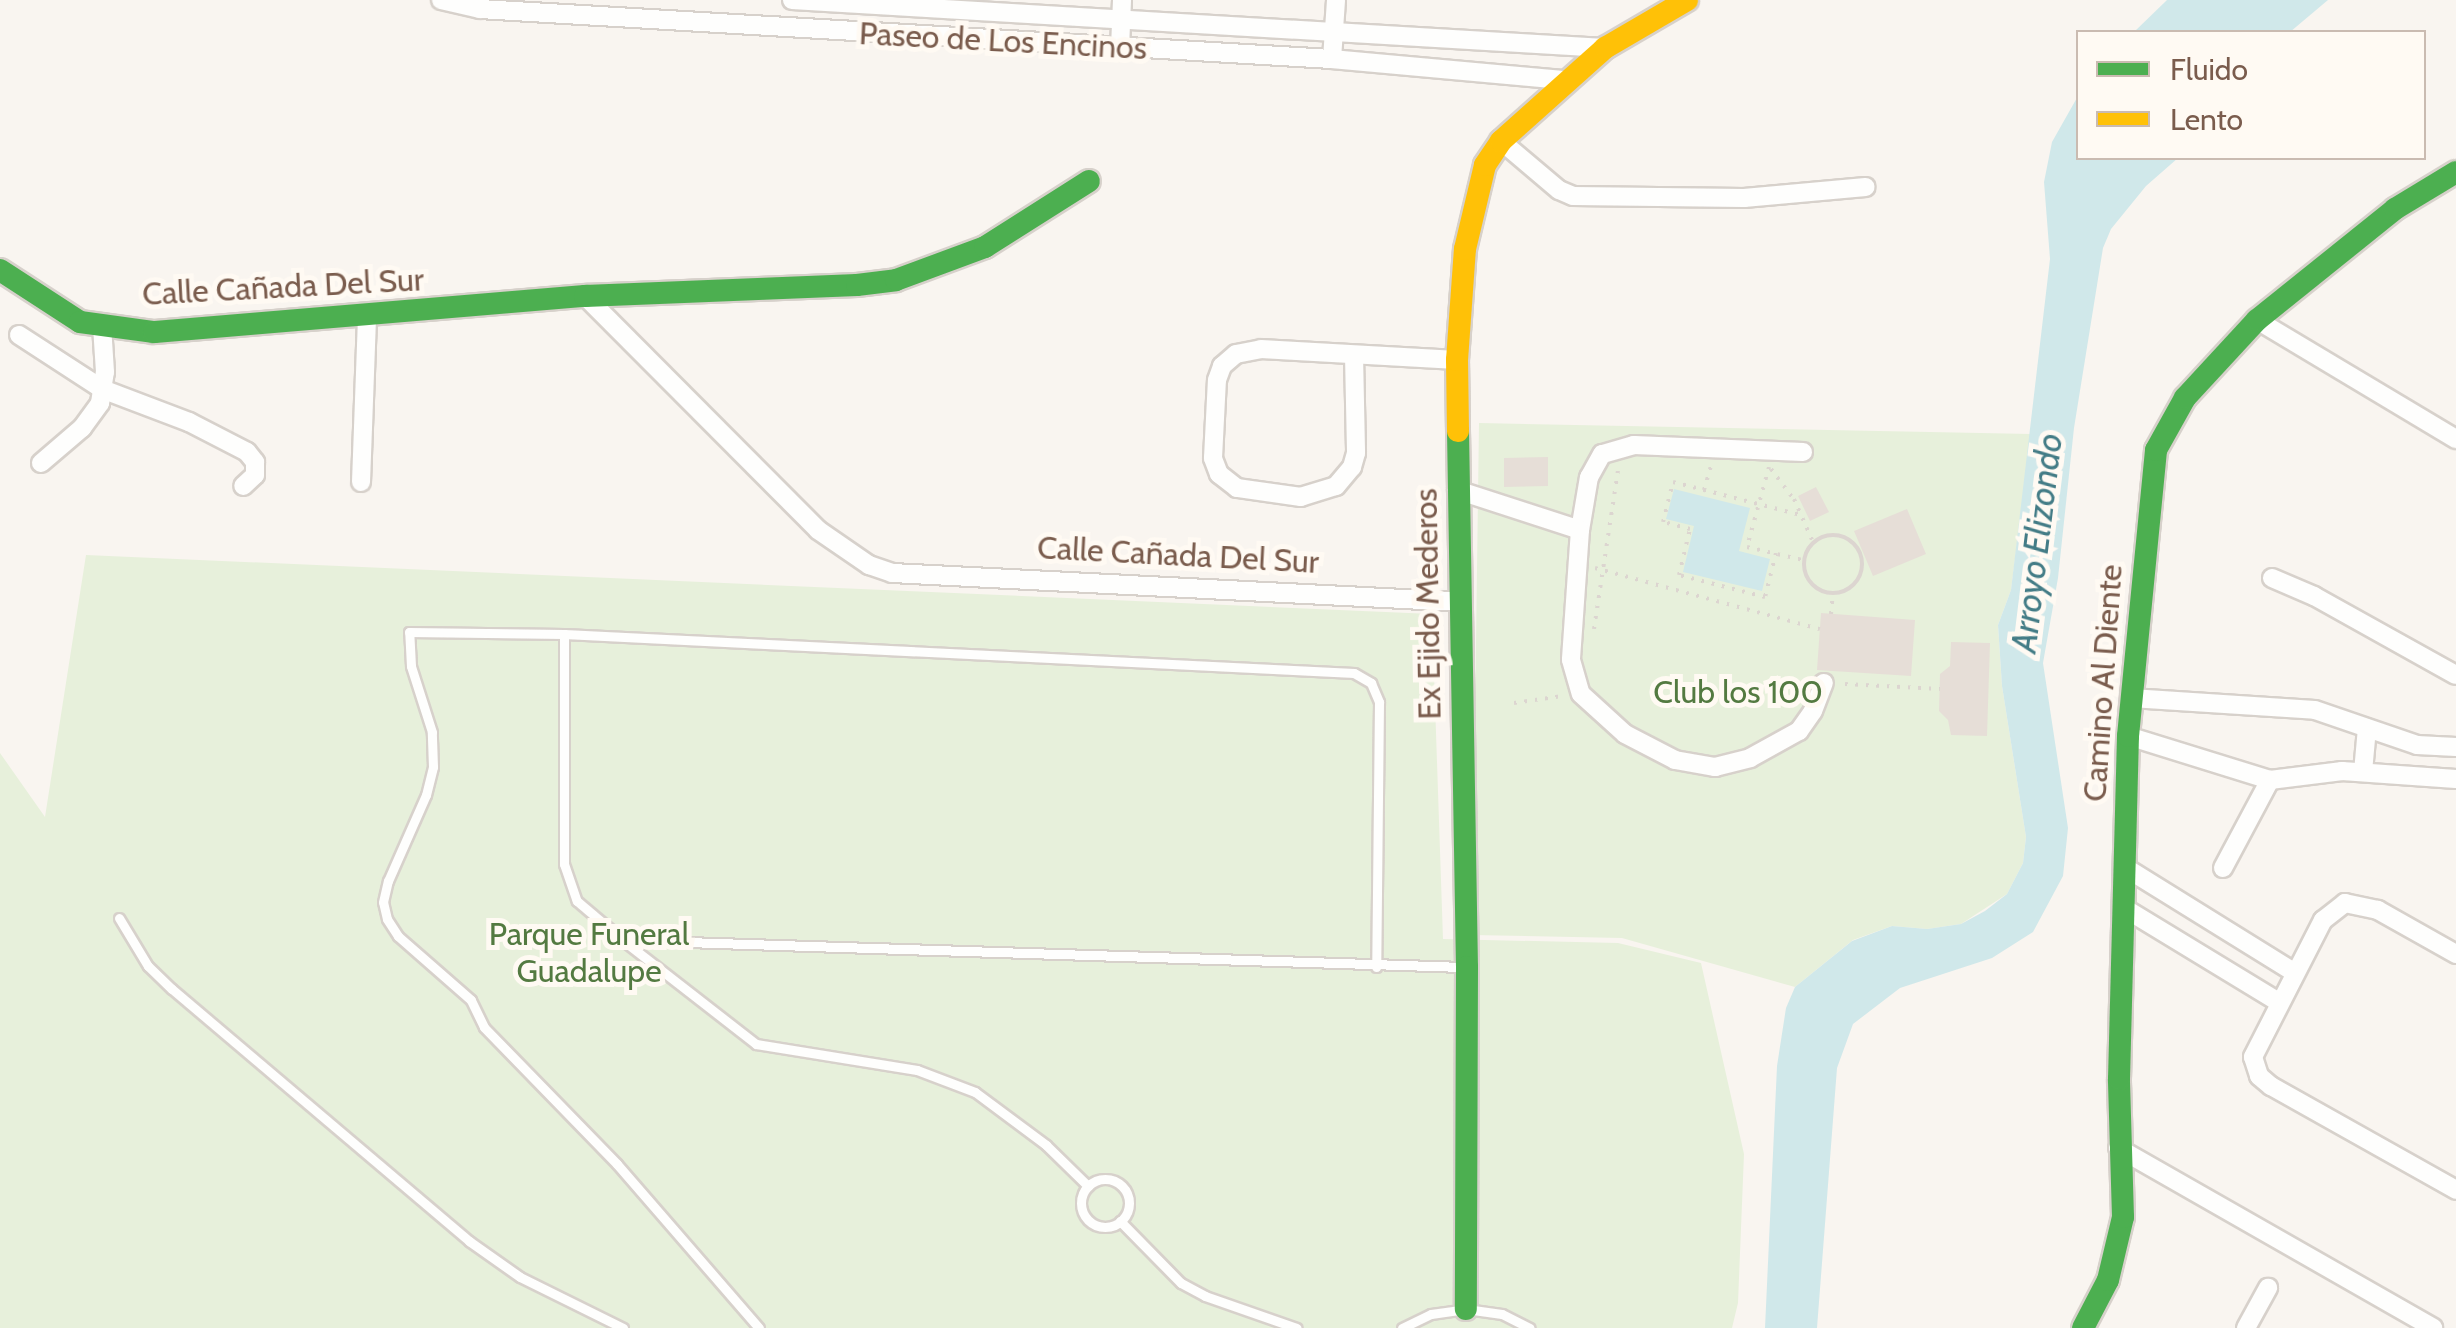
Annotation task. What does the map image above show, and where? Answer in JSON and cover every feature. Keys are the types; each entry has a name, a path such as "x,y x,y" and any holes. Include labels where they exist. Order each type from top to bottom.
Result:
{"street":[{"name":"Paseo de Los Encinos","path":"441,0 480,9 1332,59 1565,80"},
{"name":"Paseo de Los Encinos","path":"792,0 1605,48"},
{"path":"1120,48 1122,0"},
{"path":"1332,59 1336,0"},
{"name":"Ex Ejido Mederos","path":"1466,1318 1467,967 1457,360 1465,248 1475,194 1486,164 1501,141 1605,48 1687,0"},
{"path":"906,4 906,35"},
{"path":"1501,141 1559,190 1590,198 1744,198 1866,187"},
{"name":"Camino Al Diente","path":"2083,1328 2108,1280 2122,1235 2118,1148 2128,736 2156,450 2185,398 2257,320 2395,209 2456,172"},
{"name":"Calle Cañada Del Sur","path":"0,270 80,322 194,331 585,296 857,286 896,280 1000,240 1089,182"},
{"name":"Calle Cañada Del Sur","path":"585,296 818,530 847,553 892,573 1462,602"},
{"path":"361,482 368,318"},
{"path":"2257,320 2456,438"},
{"path":"41,463 82,428 100,402 102,325"},
{"path":"19,335 102,389 189,422 247,452 255,462 256,475 244,486"},
{"path":"1354,355 1356,453 1345,478 1326,492 1301,498 1253,492 1226,482 1213,458 1218,380 1228,359 1261,348 1457,360"},
{"path":"1803,452 1618,447 1602,454 1594,464 1580,530 1572,660 1581,694 1625,734 1675,760 1715,767 1750,758 1798,731 1813,711 1824,683"},
{"path":"1458,490 1580,530"},
{"path":"2272,578 2314,596 2456,675"},
{"path":"2131,698 2315,710 2417,745 2456,747"},
{"path":"2363,772 2366,728"},
{"path":"2128,736 2270,780 2363,772 2456,779"},
{"path":"2223,868 2270,780"},
{"path":"2126,868 2294,972"},
{"path":"2456,954 2378,910 2345,903 2323,920 2277,1002 2253,1056 2258,1076 2456,1190"},
{"path":"2124,908 2277,1002"},
{"path":"2118,1148 2433,1328"},
{"path":"2246,1328 2268,1288"}],"lane":[{"path":"759,1328 618,1164 484,1026 471,1000 398,936 387,918 383,902 388,881 426,795 432,767 432,732 411,666 409,632 564,634 1364,677 1379,702 1376,967"},
{"path":"564,634 564,864 577,900 756,1044 917,1070 975,1092 1046,1145 1088,1186"},
{"path":"119,918 148,966 172,989 469,1242 520,1277 623,1328"},
{"path":"623,940 1467,967"},
{"path":"1103,1179 1119,1184 1128,1198 1120,1221 1101,1227 1086,1219 1081,1204 1088,1186 1103,1179"},
{"path":"1120,1221 1181,1283 1205,1296 1296,1328"},
{"path":"1402,1328 1430,1314 1466,1318 1502,1314 1530,1328"}],"path":[{"path":"1592,641 1606,571 1619,464"},
{"path":"1704,490 1712,466"},
{"path":"1803,560 1747,547 1769,467 1804,516 1813,542 1803,560 1807,580 1822,592 1833,593 1857,580 1860,554 1840,536 1813,542"},
{"path":"1776,553 1765,597 1679,575 1690,529 1662,522 1673,482 1804,516"},
{"path":"1576,563 1820,629"},
{"path":"1831,614 1833,593"},
{"path":"1824,683 1940,689"},
{"path":"1514,703 1581,694"}],"green space":[{"name":"Club los 100","path":"1479,423 2031,434 2011,590 1998,625 2002,686 2026,837 2023,863 2007,894 1961,924 1927,929 1892,926 1853,940 1795,987 1622,938 1472,935"},
{"name":"Parque Funeral Guadalupe","path":"86,555 1432,614 1443,939 1618,943 1701,963 1744,1154 1738,1303 1732,1328 0,1328 0,753 45,817"}],"water":[{"path":"2167,0 2328,0 2292,30 2136,30"},
{"name":"Arroyo Elizondo","path":"2076,100 2076,160 2176,160 2146,186 2111,229 2103,248 2074,428 2058,578 2043,663 2068,828 2063,876 2033,932 1992,958 1900,988 1853,1024 1837,1068 1817,1328 1765,1328 1777,1066 1786,1008 1795,987 1852,941 1892,926 1927,929 1961,924 1985,911 2007,894 2023,863 2026,837 2002,686 1998,625 2011,590 2050,259 2044,182 2052,142"},
{"path":"1674,489 1750,508 1739,551 1770,559 1762,591 1683,572 1694,526 1666,519"}],"building":[{"path":"1548,457 1548,486 1504,487 1504,458"},
{"path":"1816,487 1829,512 1810,521 1798,496"},
{"path":"1907,509 1926,554 1873,576 1854,531"},
{"path":"1821,613 1915,620 1911,676 1817,670"},
{"path":"1951,642 1990,643 1987,736 1951,735 1948,720 1939,711 1940,674 1950,666"}],"traffic: fast":[{"path":"2083,1328 2108,1280 2123,1217 2119,1079 2128,736 2156,450 2185,398 2257,320 2395,209 2456,172"},
{"path":"0,270 80,322 154,332 585,296 857,285 896,280 985,247 1089,181"},
{"path":"1458,431 1467,967 1466,1309"}],"traffic: slow":[{"path":"1458,431 1457,360 1465,249 1485,165 1501,141 1605,48 1687,0"}]}
